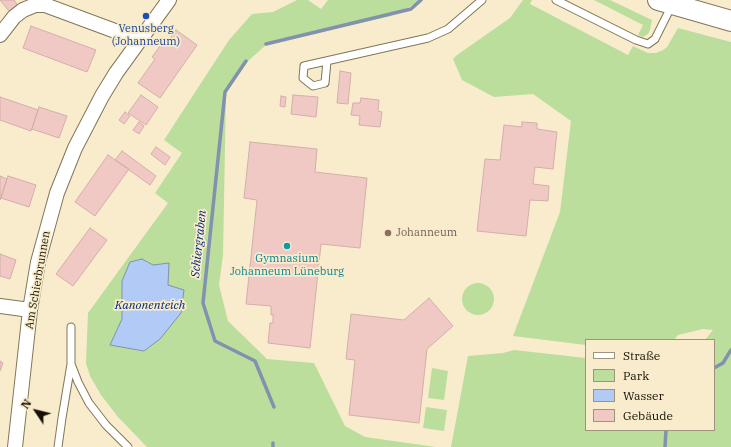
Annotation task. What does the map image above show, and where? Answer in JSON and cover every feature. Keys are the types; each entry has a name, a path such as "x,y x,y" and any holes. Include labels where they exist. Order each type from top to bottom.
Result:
{"main road":[{"path":"665,2 731,21"}],"street":[{"name":"Am Schierbrunnen","path":"15,447 30,310 42,246 63,176 90,116 116,73 169,0"},
{"path":"0,35 14,17 23,10 35,5 45,5 126,35 137,43"},
{"path":"0,306 30,310"}],"lane":[{"path":"327,61 428,38 448,29 482,0"},
{"path":"558,0 636,40 648,44 655,39 665,2"},
{"path":"58,447 71,364 71,327"},
{"path":"71,364 89,403 106,425 128,447"}],"green space":[{"path":"297,0 308,0 321,9 328,0 423,0 391,16 266,45 247,62 226,93 223,255 219,285 228,321 267,359 314,363 345,426 365,437 436,447 147,447 118,417 101,395 90,376 86,363 88,313 168,203 155,193 182,153 164,140 229,40 252,14 273,12"},
{"path":"523,0 532,0 530,4 628,55 633,46 648,53 656,53 663,50 667,47 678,28 731,42 731,447 451,447 468,356 503,353 514,350 585,358 585,431 715,431 715,339 706,339 713,330 703,329 678,335 675,339 585,339 585,345 513,336 560,212 571,121 533,94 494,97 462,80 453,59 510,18"},
{"path":"594,0 610,0 652,20 648,34 643,37 638,35 643,25"},
{"path":"475,283 481,283 490,287 494,299 490,311 481,315 475,315 466,311 462,302 462,296 466,287"},
{"path":"432,368 448,371 444,400 428,398"},
{"path":"426,407 447,410 444,431 423,428"}],"water":[{"name":"Kanonenteich","path":"142,259 153,265 169,263 168,285 184,290 181,313 160,339 144,351 110,345 122,319 122,281 130,262"}],"building":[{"path":"0,0 14,0 17,4 9,11"},
{"path":"31,26 96,50 87,72 23,48"},
{"path":"176,30 197,45 160,98 138,83 155,59 152,57 163,42 166,44"},
{"path":"340,71 351,73 348,104 337,103"},
{"path":"141,95 158,107 146,125 128,113"},
{"path":"293,95 318,97 316,117 291,114"},
{"path":"281,96 286,97 285,107 280,106"},
{"path":"0,97 38,110 31,131 0,120"},
{"path":"361,98 379,100 378,111 382,112 380,127 359,125 360,116 351,115 353,103 360,103"},
{"path":"39,107 67,116 59,138 32,129"},
{"path":"125,112 130,116 124,124 119,120"},
{"path":"139,122 144,126 139,134 133,130"},
{"path":"522,122 537,123 537,129 557,132 553,169 535,167 533,184 549,186 548,201 530,200 526,236 477,231 485,159 500,160 504,125 522,127"},
{"name":"Gymnasium Johanneum Lüneburg","path":"250,142 317,149 315,172 367,178 360,248 321,244 310,348 268,343 270,323 273,323 271,306 246,304 257,200 244,198"},
{"path":"156,147 170,157 165,165 151,154"},
{"path":"122,151 156,176 150,185 115,160"},
{"path":"108,155 129,169 95,216 75,202"},
{"path":"0,176 7,179 0,200"},
{"path":"8,176 36,185 29,207 1,198"},
{"path":"90,228 107,240 73,286 56,274"},
{"path":"0,254 16,260 10,279 0,276"},
{"path":"429,298 453,326 427,349 419,423 349,415 355,360 346,359 351,314 404,320"},
{"path":"0,361 3,363 0,371"}],"waterway":[{"name":"Schiergraben","path":"266,44 411,9 421,0"},
{"name":"Schiergraben","path":"246,61 225,92 203,303 215,341 255,361 274,407"},
{"path":"715,367 723,363 731,350"},
{"path":"665,447 666,431"}],"place":[{"name":"Venusberg (Johanneum)","path":"146,16"},
{"name":"Johanneum","path":"388,233"},
{"name":"Gymnasium Johanneum Lüneburg","path":"287,246"}]}
